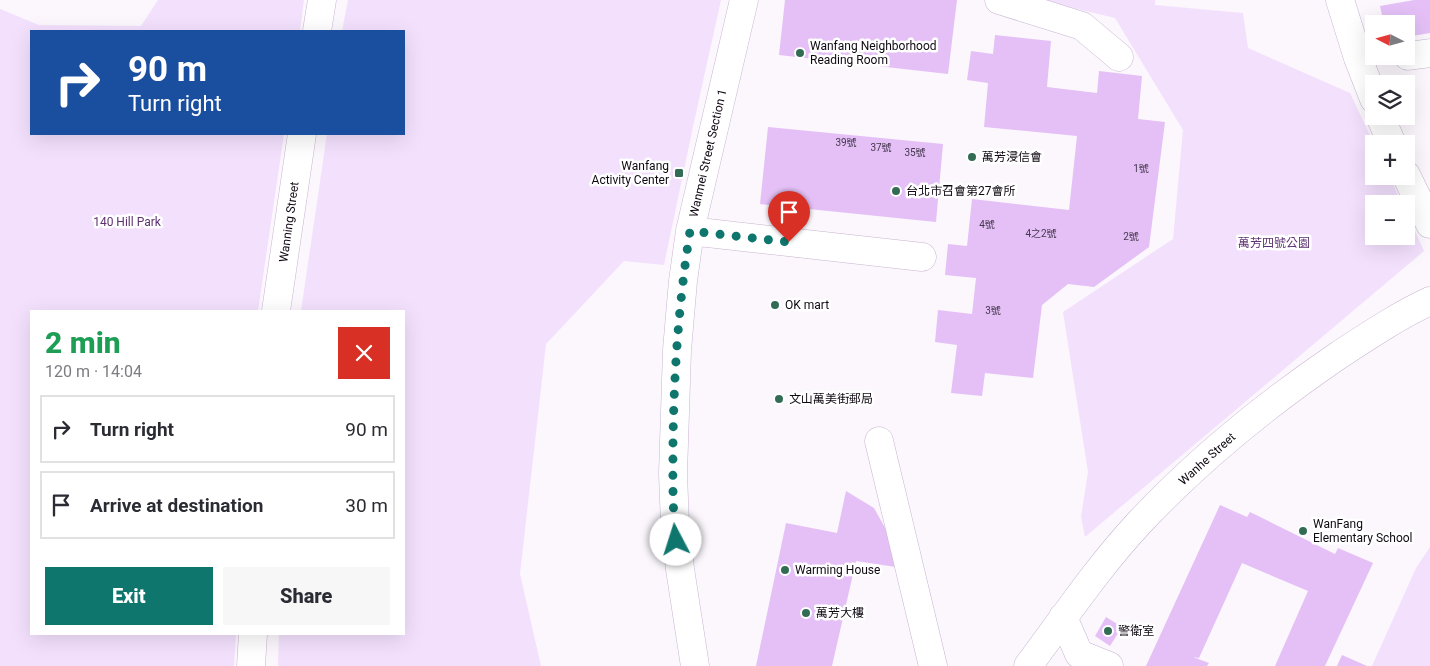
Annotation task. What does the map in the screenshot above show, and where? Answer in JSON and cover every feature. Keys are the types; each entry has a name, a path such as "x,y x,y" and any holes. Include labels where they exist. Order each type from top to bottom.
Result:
{"street":[{"path":"317,30 322,0"},
{"name":"Wanmei Street Section 1","path":"695,666 675,525 673,474 677,350 683,281 690,231 744,0"},
{"path":"999,0 1082,26 1119,57"},
{"path":"1340,0 1365,76"},
{"name":"Wanning Street","path":"276,310 302,135"},
{"path":"1411,185 1430,224"},
{"path":"690,231 922,257"},
{"name":"Wanhe Street","path":"1028,666 1091,580 1139,523 1195,468 1249,421 1307,377 1354,346 1430,301"},
{"path":"879,441 933,666"},
{"path":"1063,617 1079,654 1108,666"},
{"path":"251,666 253,635"}],"green space":[{"name":"140 Hill Park","path":"158,0 304,0 300,30 30,30 30,135 284,135 258,310 30,310 30,635 236,635 234,666 0,666 0,9 39,25 141,26"},
{"path":"348,0 721,0 664,265 624,261 546,344 520,574 541,666 278,666 279,635 405,635 405,310 301,310 327,135 405,135 405,30 342,30"},
{"name":"萬芳四號公園","path":"1039,0 1155,0 1155,5 1243,13 1248,48 1350,93 1370,135 1365,135 1365,185 1393,185 1398,195 1365,195 1365,245 1415,245 1415,232 1424,251 1085,537 1081,517 1088,472 1063,312 1173,239 1183,130 1115,18"},
{"path":"1430,547 1430,666 1372,666 1416,568"}],"building":[{"path":"785,0 957,0 948,74 779,55"},
{"path":"1414,0 1430,0 1430,33 1415,36 1415,15 1382,15 1380,6"},
{"path":"995,35 1051,41 1047,87 1097,93 1099,71 1142,76 1138,119 1165,122 1149,247 1094,287 1068,284 1042,305 1033,378 985,373 982,396 951,393 957,345 935,342 938,310 972,314 976,278 945,275 948,244 967,246 972,199 1069,210 1077,136 984,127 988,83 967,80 971,51 993,54"},
{"path":"768,127 943,144 936,222 760,204"},
{"name":"萬芳大樓","path":"846,491 874,508 889,535 896,567 856,561 832,666 756,666 786,523 837,533"},
{"path":"1220,505 1247,517 1250,512 1335,554 1338,548 1373,563 1325,666 1275,666 1308,591 1242,563 1199,658 1193,657 1209,663 1207,666 1146,666"},
{"name":"警衛室","path":"1106,617 1122,627 1110,646 1095,636"},
{"path":"1342,655 1367,666 1337,666"}],"place":[{"name":"Wanfang Neighborhood Reading Room","path":"800,53"},
{"name":"萬芳浸信會","path":"972,157"},
{"name":"Wanfang Activity Center","path":"679,173"},
{"name":"台北市召會第27會所","path":"896,191"},
{"name":"OK mart","path":"775,305"},
{"name":"文山萬美街郵局","path":"779,399"},
{"name":"WanFang Elementary School","path":"1303,531"},
{"name":"Warming House","path":"785,570"},
{"name":"萬芳大樓","path":"806,613"},
{"name":"警衛室","path":"1108,631"}],"route":[{"path":"676,540 673,474 674,413 681,298 690,231 789,242"}]}
